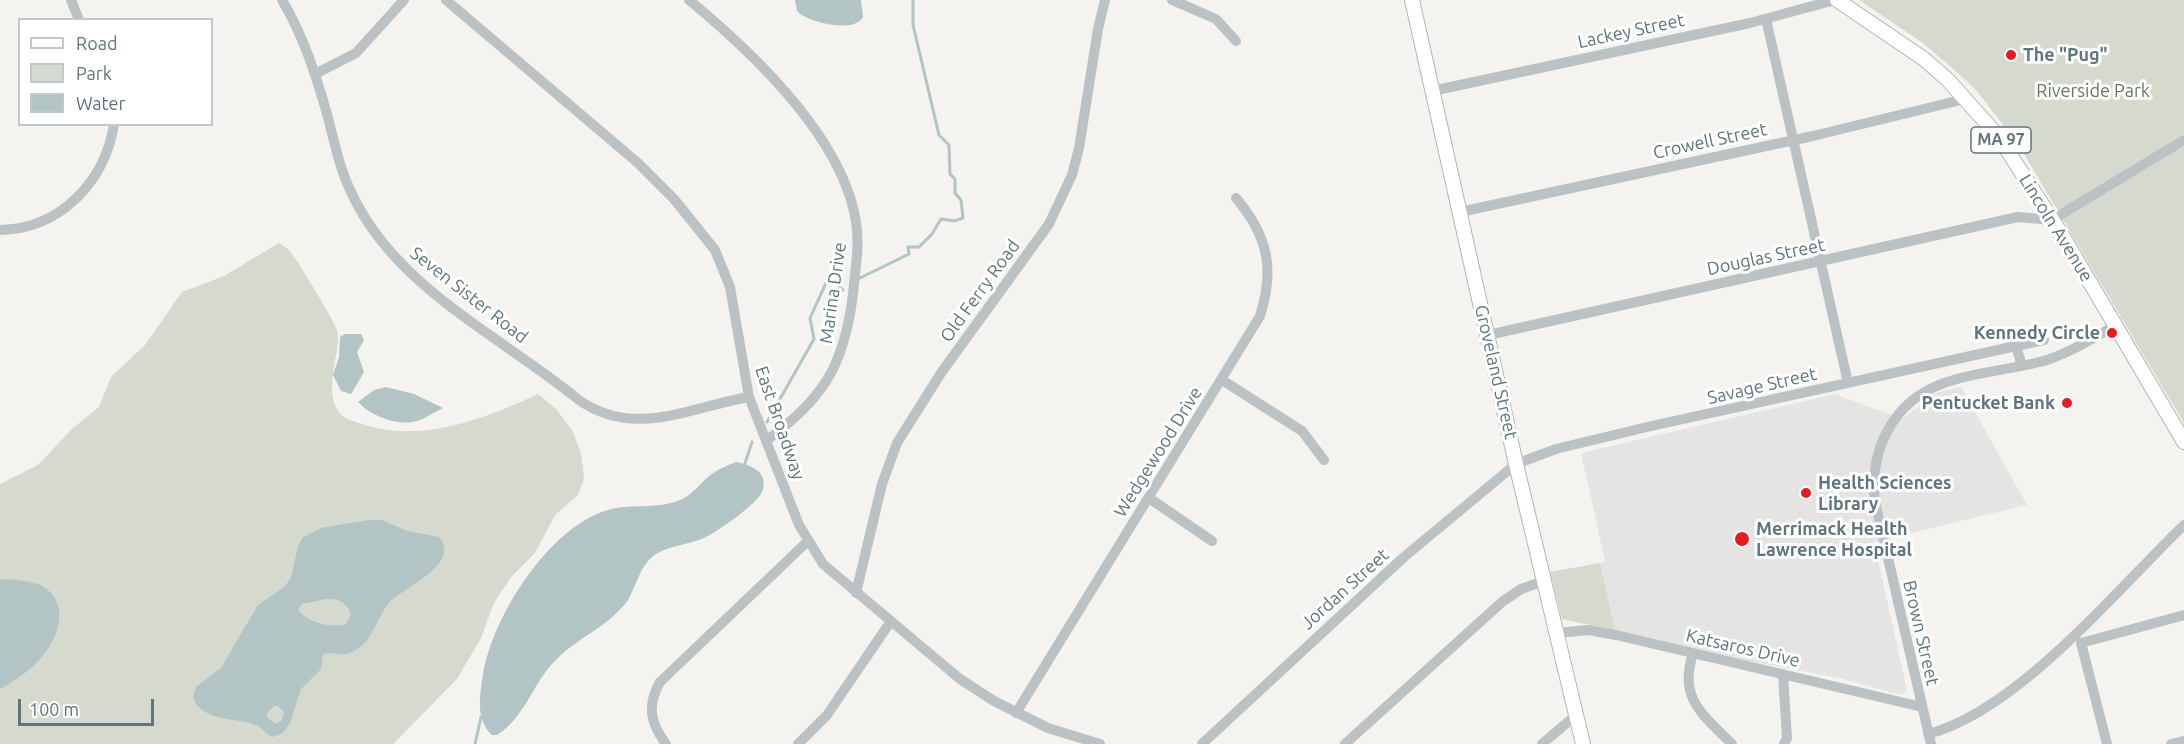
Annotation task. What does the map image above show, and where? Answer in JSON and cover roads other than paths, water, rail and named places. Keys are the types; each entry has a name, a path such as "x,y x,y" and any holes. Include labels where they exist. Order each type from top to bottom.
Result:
{"main road":[{"name":"Groveland Street","path":"1412,0 1516,464 1583,744"},
{"name":"Lincoln Avenue","path":"1836,0 1924,59 1965,99 1998,136 2052,220 2184,442"}],"street":[{"path":"71,0 78,18"},
{"name":"Seven Sister Road","path":"282,0 298,30 315,74 350,190 382,244 411,274 579,400 609,416 641,421 749,397"},
{"path":"315,74 356,53 404,0"},
{"name":"East Broadway","path":"446,0 638,163 704,233 727,276 749,397 808,542 823,564 960,679 1016,713 1048,728 1100,744"},
{"name":"Marina Drive","path":"689,0 744,49 814,129 850,195 856,223 856,261 850,317 840,358 820,390 788,424 766,441"},
{"name":"Old Ferry Road","path":"856,593 882,484 904,429 1048,224 1072,175 1080,148 1098,29 1105,0"},
{"path":"1172,0 1216,19 1236,41"},
{"name":"Lackey Street","path":"1432,91 1766,19 1836,0"},
{"path":"1766,19 1848,383"},
{"name":"Crowell Street","path":"1460,212 1795,140 1965,99"},
{"path":"0,230 26,227 45,220 78,197 102,164 113,126"},
{"path":"2052,220 2184,140"},
{"name":"Wedgewood Drive","path":"1016,713 1257,323 1267,286 1269,267 1265,246 1253,221 1236,198"},
{"name":"Douglas Street","path":"1488,335 2018,217 2052,220"},
{"name":"Brown Street","path":"1930,739 1875,502 1873,484 1876,459 1891,424 1910,403 1923,393 1947,382 2022,366 2062,354 2116,326"},
{"name":"Savage Street","path":"1516,464 1592,440 2044,340"},
{"path":"2016,346 2022,366"},
{"path":"1222,380 1302,431 1324,460"},
{"name":"Jordan Street","path":"1202,744 1404,557 1516,464"},
{"path":"1149,498 1212,541"},
{"path":"1930,739 1959,724 2028,676 2184,525"},
{"path":"666,744 655,728 650,709 651,698 660,682 808,542"},
{"path":"1345,744 1502,602 1521,589 1544,581"},
{"path":"2107,744 2081,643 2184,615"},
{"path":"798,744 827,715 891,621"},
{"name":"Katsaros Drive","path":"1557,633 1588,630 1922,707"},
{"path":"1693,654 1688,668 1689,691 1700,711 1732,744"},
{"path":"1783,674 1787,738 1784,744"},
{"path":"1542,744 1576,715"},
{"path":"2171,744 2184,741"}],"water":[{"path":"795,0 861,0 863,17 851,25 820,22 797,11"},
{"path":"345,334 361,334 364,340 357,352 364,372 351,394 341,391 333,375 339,357 340,337"},
{"path":"386,387 414,394 443,408 420,420 405,423 383,418 358,402 374,390"},
{"path":"736,462 752,467 763,478 763,490 760,496 737,517 710,535 662,551 650,559 642,570 630,597 618,612 560,656 545,673 514,720 497,735 492,735 483,722 480,706 483,675 489,652 498,627 511,602 545,554 565,535 586,520 617,508 662,505 680,500 714,472"},
{"path":"382,520 407,531 439,537 444,547 443,557 428,574 389,603 370,636 360,647 346,654 323,654 321,669 301,689 290,723 283,733 273,737 256,725 211,715 204,711 193,698 196,687 221,668 258,605 284,587 291,578 298,546 303,537 321,528","holes":["326,599 338,600 347,606 351,614 347,623 336,626 321,624 307,618 298,610 302,604","274,706 278,706 284,712 282,720 275,724 267,717 267,713"]},
{"path":"0,580 42,586 57,601 59,620 53,641 41,658 27,671 0,689"}],"waterway":[{"path":"860,278 909,254 908,247 919,247 932,234 941,219 954,221 963,218 961,200 955,193 955,179 950,174 949,145 939,135 913,25 913,0"},
{"path":"767,422 814,339 810,318 826,283 833,281 843,290"},
{"path":"744,466 752,442"},
{"path":"475,744 481,717 484,716"}],"place":[{"name":"The \"Pug\"","path":"2011,55"},
{"name":"Kennedy Circle","path":"2112,333"},
{"name":"Pentucket Bank","path":"2067,403"},
{"name":"Health Sciences Library","path":"1806,493"},
{"name":"Merrimack Health Lawrence Hospital","path":"1742,539"}],"park label":[{"name":"Riverside Park","path":"2093,91"}]}
